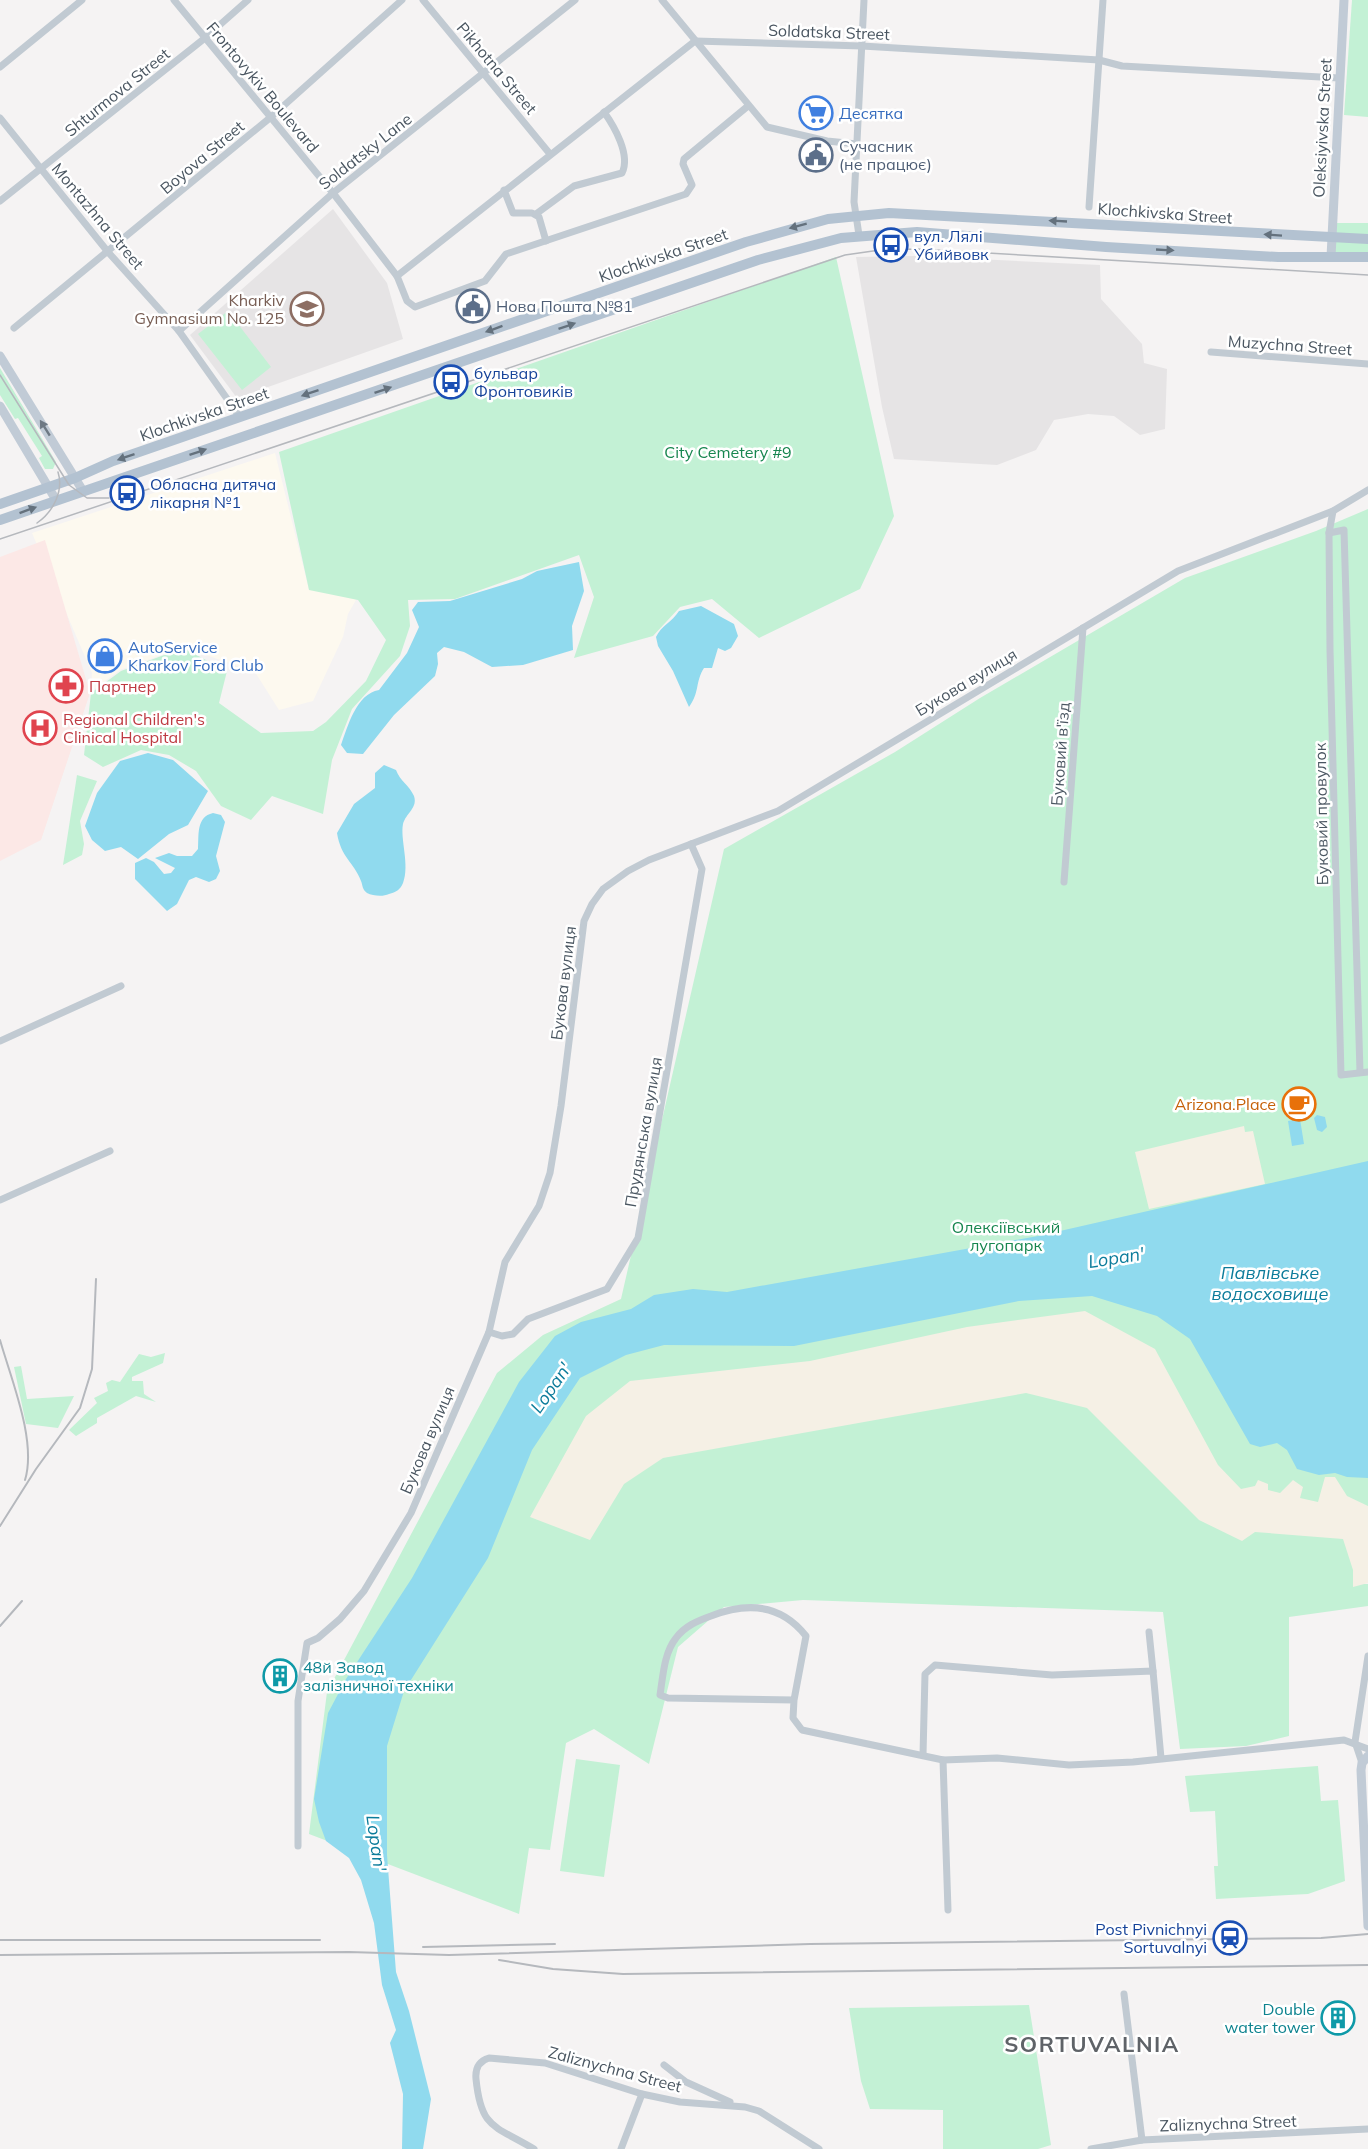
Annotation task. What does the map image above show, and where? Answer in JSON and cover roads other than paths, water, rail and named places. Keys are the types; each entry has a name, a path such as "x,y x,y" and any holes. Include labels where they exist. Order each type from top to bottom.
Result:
{"main road":[{"name":"Klochkivska Street","path":"0,504 75,478 112,461 800,225 856,215 889,213 1368,239"},
{"path":"0,520 758,260 826,241 859,235 917,232 1106,247 1368,257"}],"street":[{"path":"0,66 82,0"},
{"name":"Frontovykiv Boulevard","path":"174,0 333,193 397,276 407,301 415,307 485,281 506,254 686,194 692,185 683,164 684,159 748,106"},
{"name":"Shturmova Street","path":"0,201 205,38 248,0"},
{"name":"Boyova Street","path":"14,328 271,117 402,0"},
{"name":"Pikhotna Street","path":"423,0 550,154"},
{"name":"Soldatsky Lane","path":"179,331 333,193 575,0"},
{"path":"662,0 767,127 826,141 857,144"},
{"path":"859,235 856,215 857,144 864,0"},
{"path":"1089,207 1103,0"},
{"name":"Oleksiyivska Street","path":"1331,257 1344,0"},
{"path":"397,276 695,41"},
{"name":"Soldatska Street","path":"695,41 862,46 1099,60 1122,66 1339,78"},
{"path":"504,190 513,213 536,214 574,186 622,173 625,164 616,131 604,112"},
{"name":"Montazhna Street","path":"0,118 108,252 179,331 240,417"},
{"path":"536,214 546,241"},
{"name":"Muzychna Street","path":"1211,352 1368,364"},
{"path":"0,356 83,491"},
{"path":"0,406 56,500"},
{"name":"Букова вулиця","path":"298,1846 298,1701 307,1643 318,1638 340,1619 364,1591 411,1513 489,1332 505,1263 531,1222 550,1173 561,1106 584,921 603,888 649,860 791,804 1178,571 1333,511 1368,490"},
{"name":"Буковий провулок","path":"1333,511 1329,533 1341,1075 1368,1072"},
{"name":"Буковий провулок","path":"1329,533 1344,530 1360,1072"},
{"name":"Буковий в'їзд","path":"1064,882 1083,628"},
{"name":"Прудянська вулиця","path":"489,1332 502,1336 513,1334 528,1319 607,1289 638,1238 702,869 692,844"},
{"path":"0,1041 122,986"},
{"path":"0,1200 110,1151"},
{"path":"794,1700 660,1695 668,1650 690,1624 726,1610 761,1607 779,1613 796,1623 806,1636 794,1700 793,1718 802,1730 944,1760 997,1758 1069,1765 1344,1740 1355,1742 1368,1749"},
{"path":"1149,1632 1161,1758"},
{"path":"1368,1656 1355,1742 1365,1759 1365,1871 1368,1926"},
{"path":"923,1755 925,1674 934,1665 1052,1675 1153,1671"},
{"path":"944,1760 948,1910"},
{"path":"1124,1994 1142,2140"},
{"name":"Zaliznychna Street","path":"534,2149 488,2121 479,2109 477,2066 489,2058 545,2063 642,2094 680,2102 735,2104 759,2111 819,2149"},
{"path":"664,2066 686,2082 735,2104"},
{"path":"621,2149 642,2094"},
{"name":"Zaliznychna Street","path":"1091,2149 1142,2140 1368,2128"}],"water":[{"path":"579,562 584,591 572,626 573,650 523,665 492,667 464,652 444,647 437,653 438,664 435,676 394,715 363,754 347,753 341,745 354,712 364,698 379,690 407,653 419,627 412,610 418,602 450,601 522,579 537,571"},
{"path":"701,606 734,624 738,636 731,648 725,651 718,648 712,668 704,668 699,678 695,697 689,707 673,671 658,646 656,637 679,611"},
{"path":"148,753 173,760 208,791 188,825 169,834 138,859 121,847 105,851 92,840 85,826 97,793 120,761"},
{"path":"384,765 396,770 415,800 403,824 406,868 403,883 396,891 378,896 364,890 358,875 341,848 337,833 354,804 375,788 375,773"},
{"path":"213,813 221,815 225,822 216,856 220,871 216,879 209,882 196,877 189,880 177,904 167,911 135,879 135,863 146,858 154,862 164,874 171,873 175,868 155,858 169,853 177,856 192,856 198,849 201,822"},
{"path":"1317,1115 1325,1117 1327,1127 1322,1132 1317,1130 1314,1118"},
{"path":"1300,1119 1304,1144 1292,1146 1288,1121"},
{"name":"Павлівське водосховище","path":"1368,1161 1368,1478 1347,1477 1335,1473 1319,1475 1297,1469 1287,1450 1277,1443 1260,1447 1250,1444 1190,1339 1157,1316 1092,1296 1019,1301 794,1346 664,1345 626,1355 580,1378 532,1450 488,1558 404,1691 387,1746 387,1855 396,1972 409,2011 431,2099 423,2149 402,2149 403,2094 390,2043 396,2030 382,1985 374,1923 361,1880 349,1858 326,1841 314,1799 328,1713 346,1679 412,1578 519,1382 555,1336 581,1322 631,1309 654,1295 693,1289 727,1292 1038,1236"}],"tram line":[{"path":"0,539 845,255 880,250 918,249 1368,275"},
{"path":"0,375 69,485 87,498 109,498"},
{"path":"37,523 48,513 56,500 60,486 58,472"}],"railway":[{"path":"0,1526 36,1469 80,1408 92,1369 96,1279"},
{"path":"0,1340 25,1429 28,1447 25,1480"},
{"path":"0,1626 22,1601"},
{"path":"0,1955 349,1952 449,1955 810,1944 1321,1938 1368,1934"},
{"path":"0,1940 320,1940"},
{"path":"423,1947 555,1944"},
{"path":"499,1960 553,1969 623,1974 1368,1965"}],"place":[{"name":"Десятка","path":"816,113"},
{"name":"Сучасник (не працює)","path":"816,155"},
{"name":"вул. Лялі Убийвовк","path":"891,245"},
{"name":"Нова Пошта №81","path":"473,306"},
{"name":"Kharkiv Gymnasium No. 125","path":"307,309"},
{"name":"бульвар Фронтовиків","path":"451,382"},
{"name":"Обласна дитяча лікарня №1","path":"127,493"},
{"name":"AutoService Kharkov Ford Club","path":"105,656"},
{"name":"Партнер","path":"66,686"},
{"name":"Regional Children's Clinical Hospital","path":"40,728"},
{"name":"Arizona.Place","path":"1299,1104"},
{"name":"48й Завод залізничної техніки","path":"280,1676"},
{"name":"Post Pivnichnyi Sortuvalnyi","path":"1230,1938"},
{"name":"Double water tower","path":"1338,2018"}],"district":[{"name":"SORTUVALNIA","path":"1092,2044"}],"park label":[{"name":"City Cemetery #9","path":"728,452"},
{"name":"Олексіївський лугопарк","path":"1006,1236"}],"water label":[{"name":"Lopan'","path":"1116,1258"},
{"name":"Lopan'","path":"551,1388"},
{"name":"Lopan'","path":"376,1843"}]}
